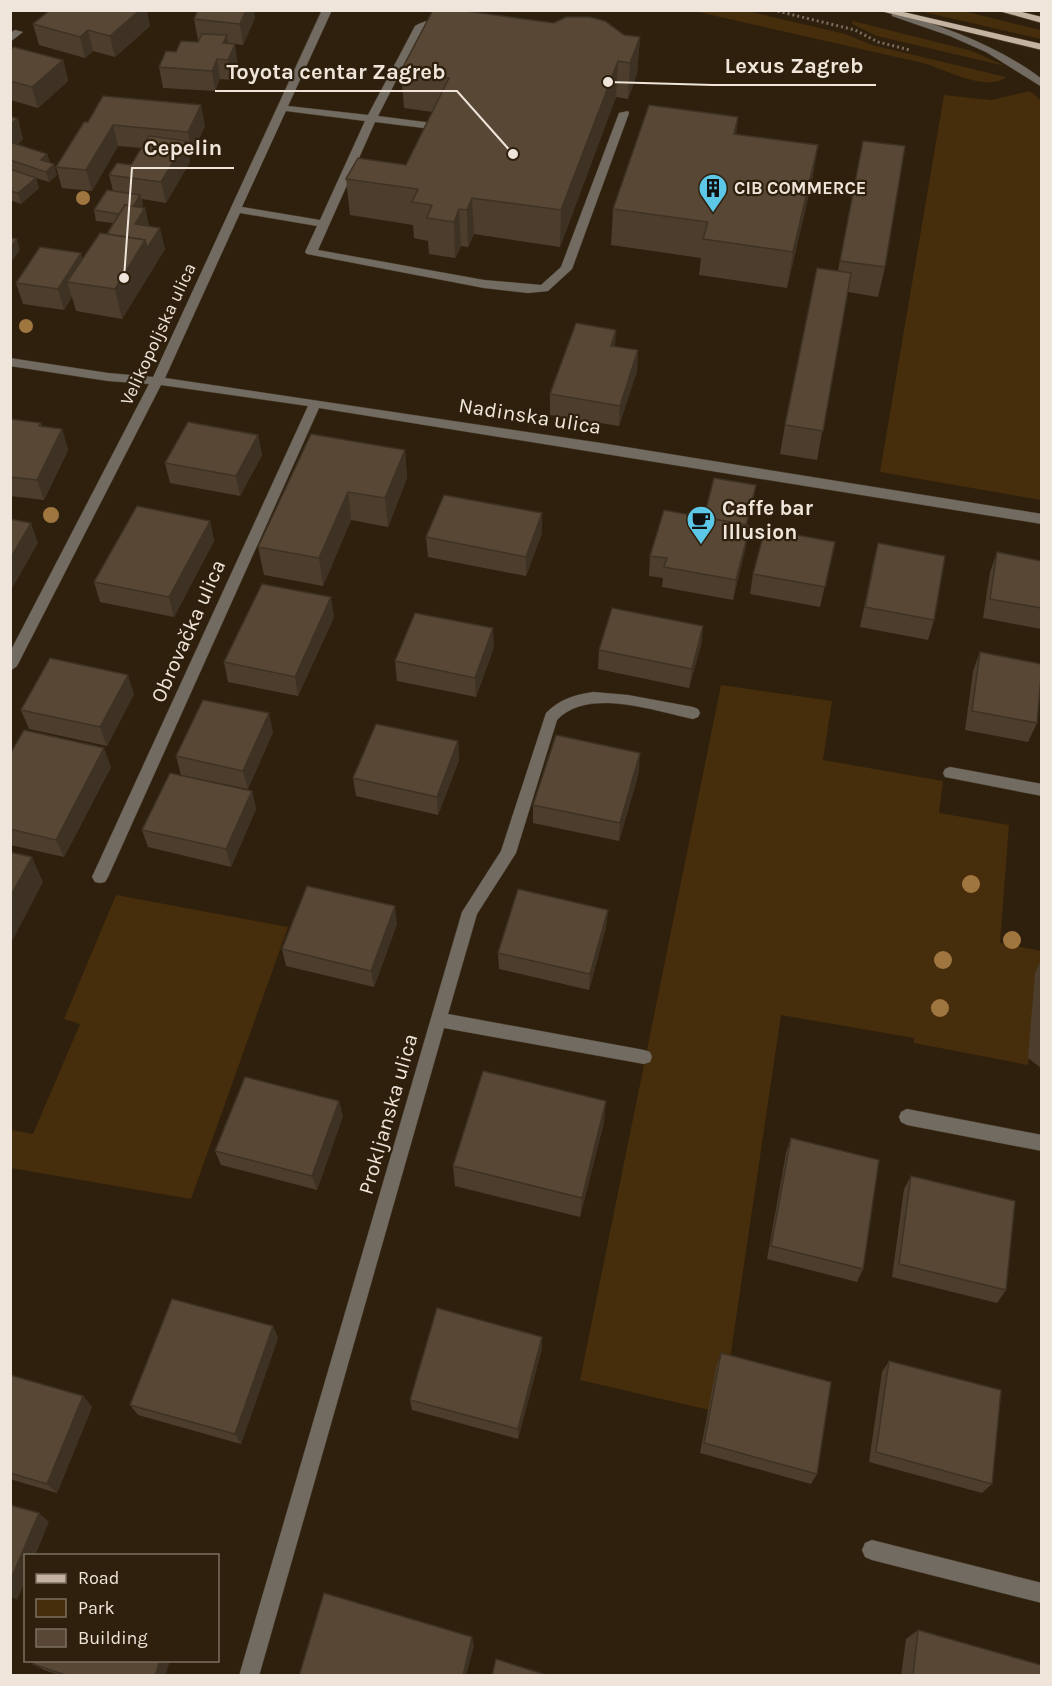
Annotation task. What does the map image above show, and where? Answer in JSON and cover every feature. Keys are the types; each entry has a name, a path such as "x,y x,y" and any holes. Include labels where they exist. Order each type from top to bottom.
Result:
{"main road":[{"path":"880,10 1041,47"},
{"path":"999,10 1041,20"}],"street":[{"name":"Velikopoljska ulica","path":"10,666 157,381 327,10"},
{"path":"895,14 988,47 1017,65 1041,84"},
{"path":"463,25 431,22 418,28 372,118 351,176 324,224 312,252 484,284 528,289 544,288 566,269 624,113"},
{"path":"283,108 440,127"},
{"path":"237,209 324,224"},
{"name":"Nadinska ulica","path":"10,362 108,377 157,381 315,403 1041,519"},
{"name":"Obrovačka ulica","path":"100,877 315,403"},
{"name":"Prokljanska ulica","path":"249,1676 470,912 508,853 551,717 565,704 588,698 604,697 693,713"},
{"path":"950,773 1041,790"},
{"path":"439,1020 644,1057"},
{"path":"908,1117 1041,1143"},
{"path":"872,1550 1041,1593"}],"green space":[{"path":"959,10 1041,30 1041,39 919,11"},
{"path":"694,11 747,11 845,34 872,45 1006,77 999,81 989,82 967,79 927,64"},
{"path":"853,21 972,51 1005,66 877,36 852,24"},
{"path":"1030,91 1042,101 1041,500 880,472 944,95 991,100"},
{"path":"721,685 832,701 823,760 943,781 939,813 1009,825 1000,943 1041,951 1041,974 1028,1065 914,1043 914,1038 781,1015 722,1413 580,1380"},
{"path":"116,895 288,927 191,1199 11,1168 11,1130 33,1134 80,1024 64,1019"}],"building":[{"path":"50,10 140,10 110,36 88,30 80,37 33,24"},
{"path":"198,10 246,10 240,24 194,19"},
{"path":"433,10 458,10 554,23 566,17 590,17 605,21 624,35 640,37 630,63 618,61 561,210 472,198 467,210 459,209 454,222 427,218 432,205 412,202 418,189 346,179 358,158 406,165 449,78 401,71"},
{"path":"202,34 227,35 223,43 235,44 228,60 217,59 212,71 159,67 166,51 176,52 181,41 198,42"},
{"path":"14,47 63,60 32,87 10,81 10,50"},
{"path":"103,96 201,105 188,132 113,125 86,170 56,167 84,122 88,122"},
{"name":"CIB COMMERCE","path":"649,105 738,117 734,134 818,145 793,252 703,239 708,222 613,209"},
{"path":"10,116 18,119 10,124"},
{"path":"149,136 186,141 161,182 109,175 117,163 131,165"},
{"path":"863,141 905,146 885,267 840,261"},
{"path":"10,142 47,154 41,160 54,164 46,172 10,160"},
{"path":"10,169 36,178 18,193 10,191"},
{"path":"107,190 140,195 133,207 125,205 119,214 94,210"},
{"path":"125,205 145,208 135,224 160,228 147,248 145,240 107,234"},
{"path":"100,233 145,240 115,289 67,282"},
{"path":"10,238 17,239 10,248"},
{"path":"40,247 81,253 58,289 16,283"},
{"path":"817,268 851,273 823,431 785,425"},
{"path":"576,323 616,330 611,346 638,350 620,406 550,394"},
{"path":"10,419 41,423 39,426 62,429 37,480 10,477"},
{"path":"188,422 258,435 236,476 165,463"},
{"path":"311,434 405,450 385,498 348,492 319,558 258,547"},
{"path":"714,478 756,485 746,525 704,517"},
{"path":"444,495 542,513 526,557 426,537"},
{"path":"137,506 210,521 169,597 94,582"},
{"path":"664,510 750,526 736,580 664,567 667,558 650,556"},
{"path":"10,519 31,523 10,559"},
{"path":"765,529 835,542 825,587 753,574"},
{"path":"878,543 945,556 934,620 865,607"},
{"path":"997,552 1041,561 1041,608 990,599"},
{"path":"262,584 331,597 295,677 224,662"},
{"path":"612,608 703,626 692,669 599,650"},
{"path":"415,613 493,628 475,678 395,661"},
{"path":"980,652 1041,664 1037,723 972,711"},
{"path":"50,658 128,675 100,727 21,710"},
{"path":"203,700 269,713 243,771 176,756"},
{"path":"376,724 458,741 437,797 353,778"},
{"path":"24,730 104,748 56,840 10,829 10,754"},
{"path":"556,735 640,753 620,823 533,805"},
{"path":"170,773 252,791 226,849 142,830"},
{"path":"10,852 32,857 10,897"},
{"path":"307,886 395,906 371,971 282,949"},
{"path":"518,889 608,910 590,974 498,953"},
{"path":"483,1071 606,1101 582,1198 453,1166"},
{"path":"245,1077 339,1101 312,1176 215,1151"},
{"path":"791,1138 879,1160 863,1269 771,1246"},
{"path":"911,1176 1015,1201 1006,1290 899,1264"},
{"path":"172,1299 273,1326 235,1434 130,1405"},
{"path":"437,1308 542,1337 518,1429 410,1400"},
{"path":"721,1353 831,1382 817,1474 704,1443"},
{"path":"889,1361 1001,1390 992,1484 876,1452"},
{"path":"10,1375 83,1396 47,1484 10,1473"},
{"path":"10,1505 39,1513 10,1581"},
{"path":"324,1593 472,1637 463,1676 299,1676"},
{"path":"918,1630 1041,1665 1041,1676 913,1676"},
{"path":"496,1659 549,1676 492,1676"},
{"path":"34,1662 159,1662 155,1676 68,1676 33,1664"}],"place":[{"name":"Lexus Zagreb","path":"608,82"},
{"name":"Toyota centar Zagreb","path":"513,154"},
{"name":"CIB COMMERCE","path":"713,214"},
{"name":"Cepelin","path":"124,278"},
{"name":"Caffe bar Illusion","path":"701,546"}]}
